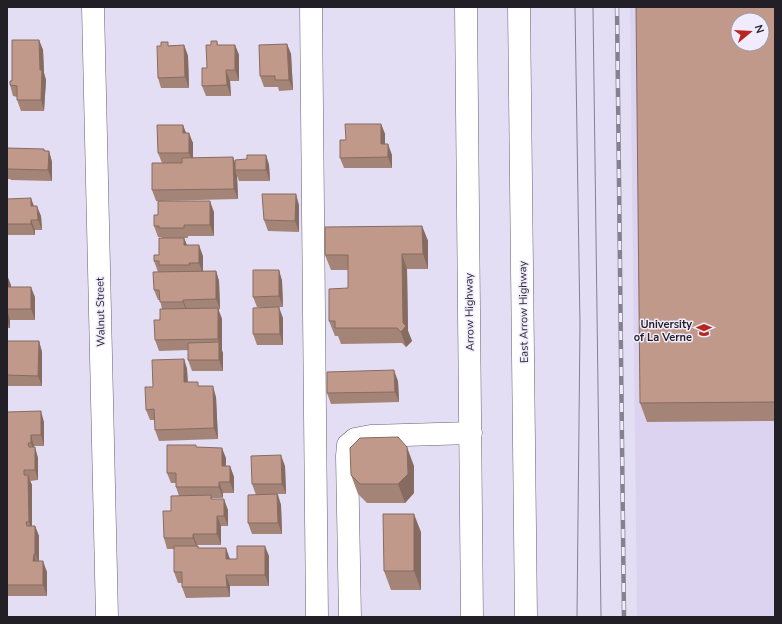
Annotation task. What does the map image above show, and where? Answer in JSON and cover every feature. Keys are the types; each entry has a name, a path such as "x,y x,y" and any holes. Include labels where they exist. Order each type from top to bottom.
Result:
{"main road":[{"name":"Walnut Street","path":"92,7 107,617"},
{"path":"311,7 317,617"},
{"name":"Arrow Highway","path":"466,7 472,617"},
{"name":"East Arrow Highway","path":"519,7 526,617"},
{"path":"350,617 348,445 355,439 371,436 471,433"}],"shaded area":[{"name":"University of La Verne","path":"630,7 775,7 775,617 637,617"}],"building":[{"name":"University of La Verne","path":"636,7 775,7 775,402 640,403"},
{"path":"12,40 39,40 40,70 42,70 41,100 17,100 17,86 10,85 10,81 12,81"},
{"path":"211,41 217,41 217,45 235,45 235,70 226,70 227,85 202,86 202,68 207,68 206,45 211,45"},
{"path":"161,42 168,42 168,46 184,45 185,77 158,78 157,46 161,46"},
{"path":"287,44 289,80 275,80 275,76 260,76 259,45"},
{"path":"345,124 381,124 381,144 388,144 388,157 340,158 340,140 346,140"},
{"path":"157,125 183,125 183,133 189,133 189,153 158,153"},
{"path":"7,148 44,149 44,151 49,151 48,170 7,169"},
{"path":"247,155 266,155 266,170 235,170 235,160 247,159"},
{"path":"233,157 234,189 152,190 152,163 182,163 182,158"},
{"path":"262,194 296,194 295,221 264,220"},
{"path":"31,198 31,206 37,206 38,220 31,220 31,224 7,224 7,199"},
{"path":"158,201 210,201 210,225 184,225 184,228 159,228 159,226 154,226 154,215 158,215"},
{"path":"422,226 423,254 402,254 403,323 406,326 401,332 397,328 335,328 335,321 329,321 329,289 348,288 348,255 325,255 325,227"},
{"path":"159,238 184,238 184,245 199,245 199,263 189,263 190,265 159,265 159,261 154,261 154,255 159,255"},
{"path":"253,270 279,270 279,296 253,297"},
{"path":"216,271 216,299 183,300 183,302 160,302 159,290 154,290 153,272"},
{"path":"7,287 31,287 31,309 7,309"},
{"path":"279,307 280,334 253,334 253,308"},
{"path":"218,308 218,339 155,340 154,320 160,320 160,309"},
{"path":"7,341 39,341 38,376 7,375"},
{"path":"219,342 219,360 188,360 188,343"},
{"path":"184,359 184,382 198,382 198,386 213,386 214,428 155,430 154,409 146,410 145,387 153,387 152,360"},
{"path":"394,370 395,392 327,393 327,372"},
{"path":"41,411 41,435 31,435 31,443 28,443 29,447 35,447 35,470 24,470 24,475 28,475 29,522 26,522 27,526 35,526 35,554 33,561 43,561 43,585 7,585 7,412"},
{"path":"398,437 407,447 408,474 398,484 360,484 351,475 350,448 360,438"},
{"path":"167,445 196,445 196,447 222,448 222,466 230,466 230,482 219,482 219,487 176,487 176,473 167,473"},
{"path":"281,455 282,484 252,484 251,456"},
{"path":"277,494 278,523 248,523 248,495"},
{"path":"211,495 211,499 224,499 224,516 217,516 217,534 193,534 193,538 164,538 163,511 171,511 171,496"},
{"path":"383,514 414,514 414,571 384,571"},
{"path":"174,546 226,548 226,559 237,559 237,546 265,546 265,575 226,575 227,587 182,587 182,572 174,572"}],"tram line":[{"path":"575,7 580,325 577,617"},
{"path":"593,7 601,617"}],"railway":[{"path":"617,7 624,617"}],"place":[{"name":"University of La Verne","path":"704,330"}]}
